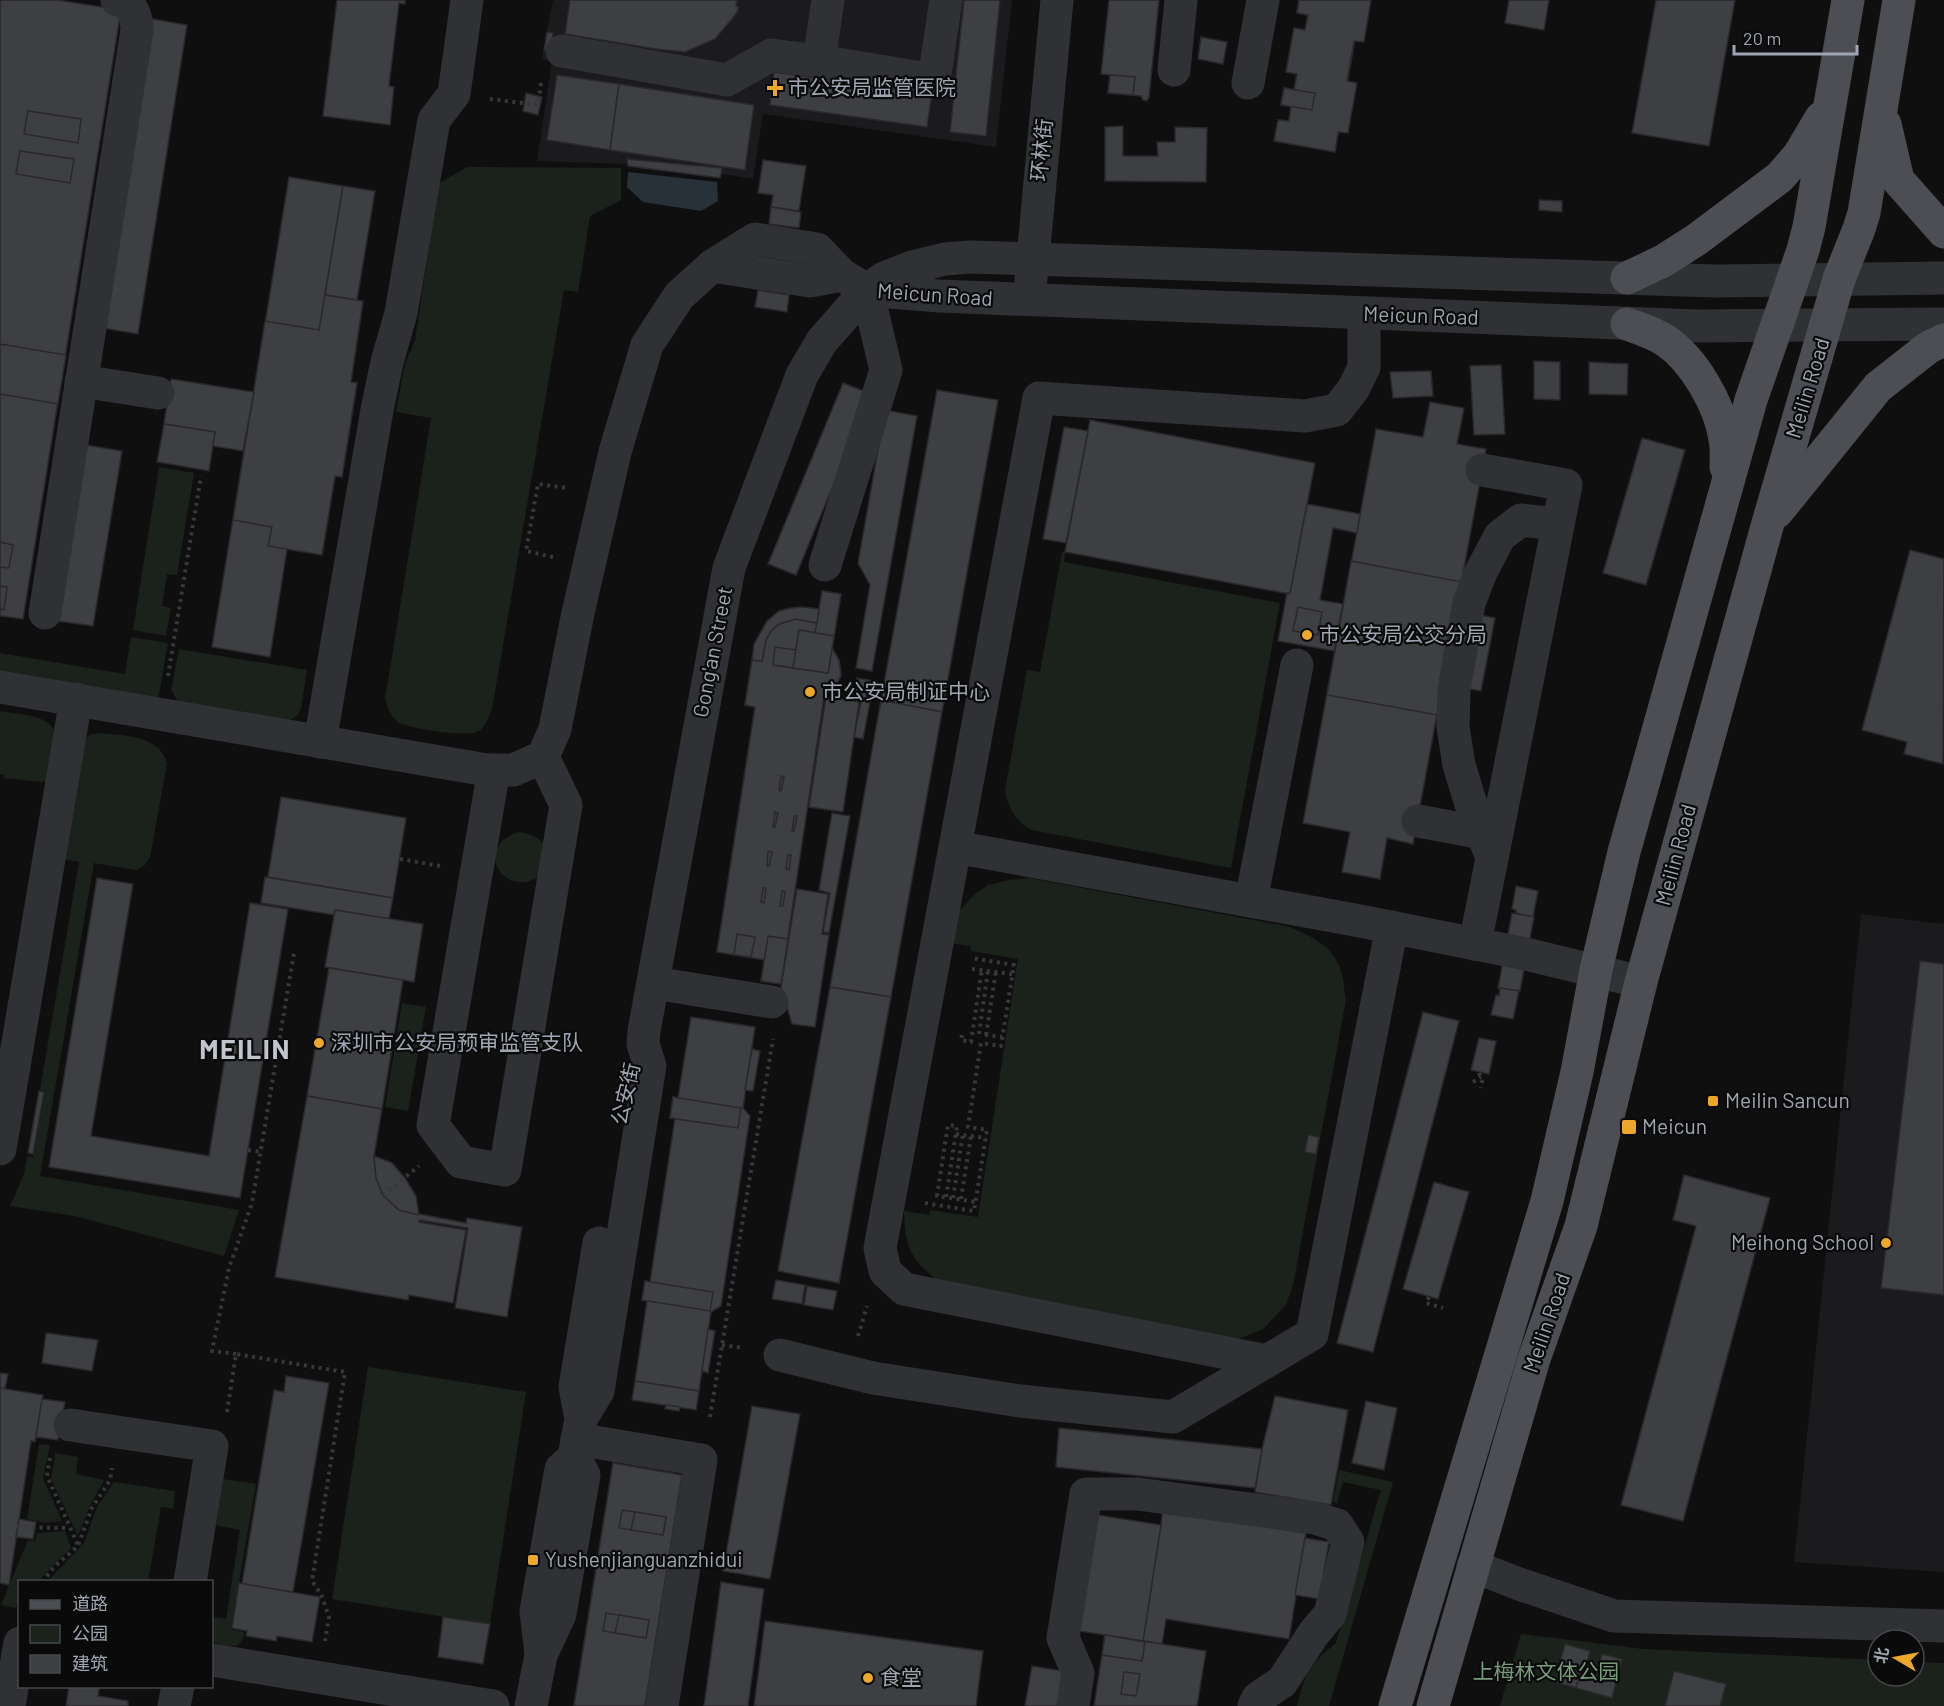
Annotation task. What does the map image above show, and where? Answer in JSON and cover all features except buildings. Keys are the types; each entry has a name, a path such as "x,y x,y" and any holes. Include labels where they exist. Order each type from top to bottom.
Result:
{"main road":[{"name":"Meilin Road","path":"1395,1706 1547,1201 1577,1072 1596,970 1624,852 1757,378 1803,250 1813,211 1848,0"},
{"name":"Meilin Road","path":"1433,1706 1534,1359 1581,1226 1641,982 1768,523 1839,279 1864,213 1899,0"},
{"path":"1627,278 1663,261 1696,240 1780,177 1799,155 1817,128 1832,94"},
{"path":"1881,105 1898,180 1944,232"},
{"path":"1627,324 1652,332 1667,342 1686,359 1703,382 1717,410 1725,438 1726,469 1723,500"},
{"path":"1768,523 1878,387 1929,347 1944,340"}],"street":[{"path":"45,613 137,30 137,18 127,2 117,0"},
{"path":"321,742 377,410 387,362 401,313 434,120 454,94 467,0"},
{"path":"819,61 828,0"},
{"path":"562,51 728,80 771,55 934,80 946,0"},
{"name":"环林街","path":"1029,300 1057,0"},
{"path":"1173,70 1181,0"},
{"path":"1248,83 1263,0"},
{"path":"0,687 494,770 513,770 543,757 555,729 578,613 615,452 647,345 679,296 712,266 755,240 817,249 854,283 886,370 825,565"},
{"name":"Meicun Road","path":"854,283 884,278 912,267 945,259 970,257 1715,281 1944,278"},
{"name":"Meicun Road","path":"854,283 968,298 1627,324 1697,326 1944,324"},
{"name":"Gong'an Street","path":"643,1044 729,568 802,375 854,283"},
{"path":"1267,1361 904,1289 885,1271 880,1248 1039,398 1305,416 1337,411 1354,388 1364,367 1365,314"},
{"path":"81,381 158,393"},
{"path":"1475,944 1488,845 1566,485 1482,470"},
{"path":"1488,845 1474,814 1458,765 1453,728 1454,690 1469,603 1481,572 1500,536 1521,520 1558,524"},
{"path":"1251,901 1297,665"},
{"path":"0,1149 76,699"},
{"path":"494,770 434,1125 461,1162 505,1170 566,805 543,757"},
{"path":"1418,821 1488,845"},
{"path":"955,847 1392,927 1596,970 1641,982"},
{"path":"780,1355 873,1378 1020,1401 1173,1417 1312,1334 1392,927"},
{"path":"654,983 773,1016"},
{"name":"公安街","path":"577,1438 598,1391 650,1066 643,1044"},
{"path":"74,1425 212,1446 190,1580"},
{"path":"531,1706 541,1655 560,1614 578,1510 584,1475 577,1438 701,1460 662,1706"},
{"path":"1073,1706 1078,1672 1063,1638 1086,1494 1138,1494 1315,1518 1337,1525 1348,1542 1330,1614 1314,1633 1282,1682 1258,1698 1254,1706"},
{"path":"1473,1566 1614,1616 1944,1626"},
{"path":"0,1626 18,1629"},
{"path":"9,1706 18,1654"},
{"path":"213,1660 493,1706"},
{"path":"174,1706 178,1688"}],"path":[{"path":"496,100 538,105 541,82"},
{"path":"161,715 201,476"},
{"path":"527,545 536,490"},
{"path":"294,953 252,1203 229,1268 212,1351 345,1372 312,1581 321,1594 329,1617 319,1677"},
{"path":"931,1204 974,1211 987,1130 968,1127 969,1116 981,1043 1001,1046 1014,965 969,958"},
{"path":"976,968 1012,974"},
{"path":"964,1041 971,1042 982,969"},
{"path":"979,1034 988,970"},
{"path":"986,1035 996,971"},
{"path":"710,1417 773,1016"},
{"path":"972,1033 1002,1037"},
{"path":"1473,1082 1480,1075 1482,1088"},
{"path":"946,1197 957,1126 948,1125 937,1196 976,1202"},
{"path":"956,1134 986,1138"},
{"path":"953,1198 963,1134"},
{"path":"961,1199 971,1136"},
{"path":"248,1150 261,1152"},
{"path":"1429,1297 1426,1303 1443,1308"},
{"path":"863,1324 865,1310"},
{"path":"722,1345 733,1347"},
{"path":"212,1446 225,1421 236,1354"},
{"path":"74,1425 74,1452 51,1449 46,1476 78,1546"},
{"path":"43,1580 78,1546 92,1508 110,1480 117,1431"},
{"path":"17,1527 69,1528"}],"shaded area":[{"name":"市公安局监管医院","path":"553,0 1012,0 996,147 763,114 753,179 722,174 721,177 627,167 627,164 537,161 552,62 542,59"},
{"path":"628,172 717,182 718,201 701,211 643,202 627,187"},
{"name":"Meihong School","path":"1861,914 1944,924 1944,1572 1794,1562"}],"green space":[{"path":"467,167 621,168 621,200 590,216 578,292 564,290 492,709 483,728 477,732 461,734 424,730 404,725 393,717 385,699 431,418 396,412 405,363 415,341 438,184"},
{"path":"159,467 194,473 177,575 167,574 162,606 171,608 166,636 133,630"},
{"path":"1062,552 1065,552 1064,562 1280,603 1231,868 1032,830 1017,818 1010,808 1005,790 1027,670 1040,672"},
{"path":"131,637 168,643 158,700 0,673 0,653 125,674"},
{"path":"179,649 307,670 301,709 296,717 287,721 184,705 177,700 171,690"},
{"path":"0,711 33,716 53,728 56,735 46,781 4,778 4,775 0,774"},
{"path":"92,734 131,736 149,742 163,754 167,764 150,857 145,865 136,870 94,863 40,1176 239,1210 224,1256 75,1216 10,1206 24,1174 27,1156 33,1157 45,1091 40,1090 79,862 64,859 83,739"},
{"path":"519,832 536,837 548,850 544,874 529,881 516,882 505,877 498,869 495,859 497,848 505,839"},
{"path":"1029,878 1286,926 1320,942 1338,962 1346,1000 1293,1285 1286,1305 1263,1329 1239,1339 1203,1337 940,1283 916,1260 908,1244 904,1211 929,1215 930,1210 978,1217 1018,959 970,951 971,946 948,943 959,911 975,894 988,885"},
{"path":"402,1003 426,1007 408,1111 385,1107"},
{"path":"368,1367 526,1392 490,1624 332,1599"},
{"path":"39,1444 50,1445 43,1478 62,1521 46,1523 27,1519"},
{"path":"55,1453 78,1457 76,1474 104,1480 78,1536 51,1479"},
{"path":"1339,1470 1393,1482 1329,1706 1297,1706 1306,1677 1314,1663 1336,1643 1381,1490 1343,1482 1337,1503 1333,1502"},
{"path":"223,1479 256,1484 231,1629 244,1632 240,1643 233,1646 213,1642 213,1617 226,1619 240,1530 216,1525"},
{"path":"114,1482 175,1491 173,1509 161,1507 148,1580 49,1580 84,1543 97,1507"},
{"path":"65,1531 71,1548 39,1580 18,1580 16,1608 1,1605 28,1540 35,1541 37,1533"},
{"name":"上梅林文体公园","path":"1521,1634 1643,1649 1866,1659 1866,1688 1926,1688 1926,1662 1944,1663 1944,1706 1500,1706"}],"place":[{"name":"市公安局监管医院","path":"775,88"},
{"name":"市公安局公交分局","path":"1307,635"},
{"name":"市公安局制证中心","path":"810,692"},
{"name":"深圳市公安局预审监管支队","path":"319,1043"},
{"name":"Meilin Sancun","path":"1713,1101"},
{"name":"Meicun","path":"1629,1127"},
{"name":"Meihong School","path":"1886,1243"},
{"name":"Yushenjianguanzhidui","path":"533,1560"},
{"name":"食堂","path":"868,1678"}],"district":[{"name":"MEILIN","path":"245,1050"}]}
